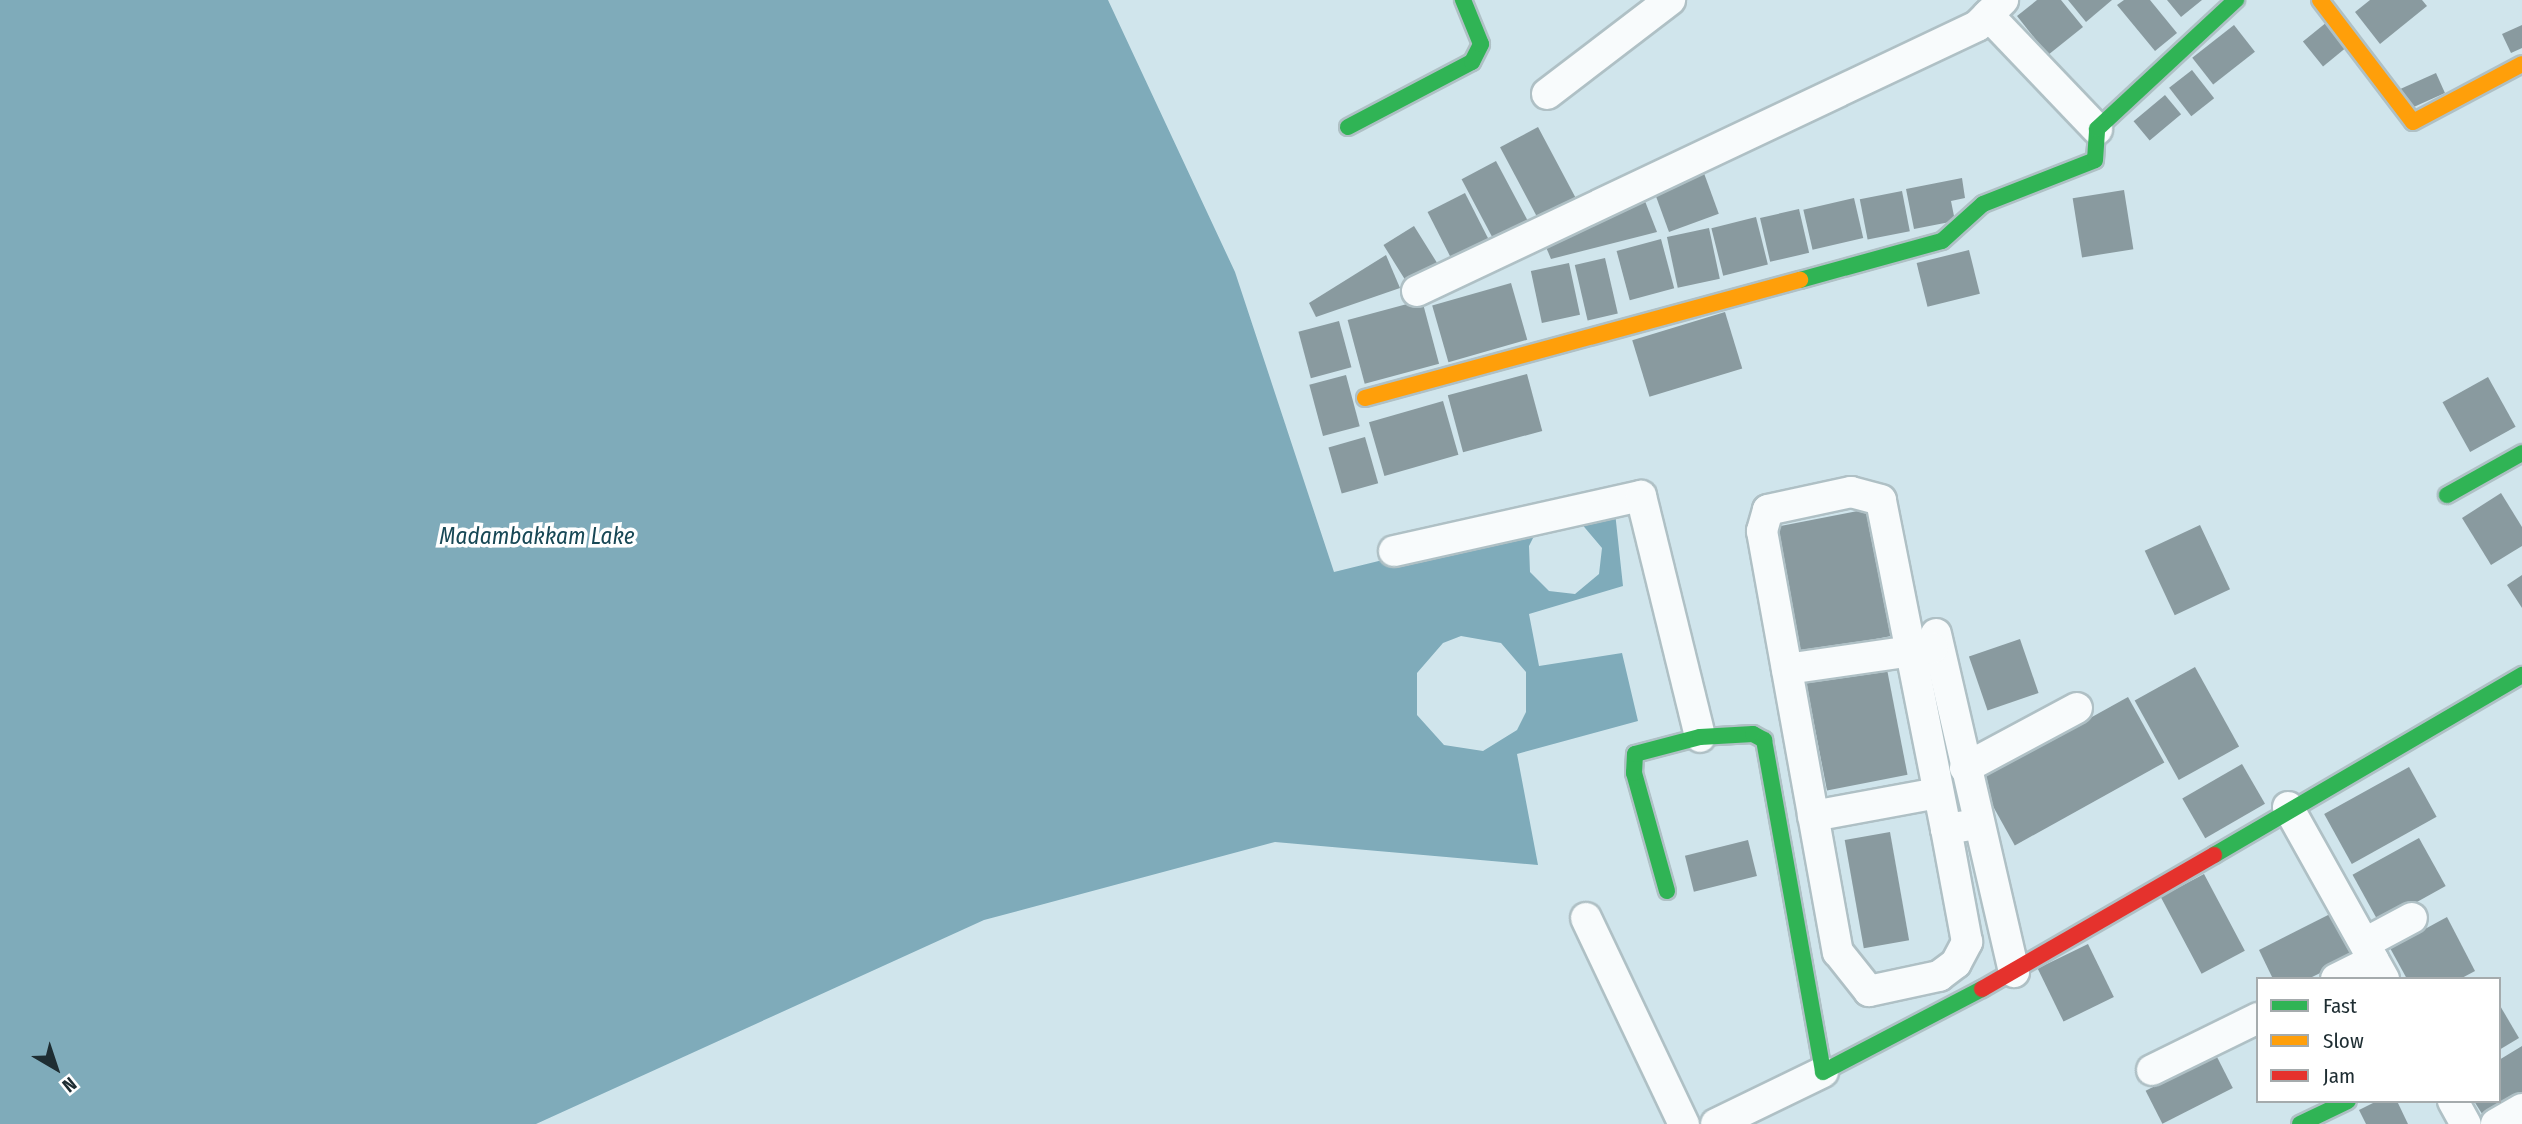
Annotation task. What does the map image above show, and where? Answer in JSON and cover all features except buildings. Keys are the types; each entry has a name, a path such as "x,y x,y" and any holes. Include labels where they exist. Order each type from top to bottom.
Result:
{"street":[{"path":"1348,127 1472,62 1481,44 1463,0"},
{"path":"1548,94 1670,0"},
{"path":"1365,398 1911,254 1942,241 1983,204 2095,160 2097,129 2236,0"},
{"path":"2320,0 2393,103 2413,122 2522,64"},
{"path":"1417,291 1977,26 1995,8 2097,129"},
{"path":"2447,495 2522,453"},
{"path":"1929,644 1938,793 1967,942 1939,976 1869,991 1838,952 1762,531 1769,510 1851,492 1881,500 1929,644 1965,768 2014,972"},
{"path":"1394,551 1641,496 1700,737"},
{"path":"1787,669 1929,644"},
{"path":"1712,1123 1823,1072 2014,972 2288,807 2522,675"},
{"path":"1965,768 2077,708"},
{"path":"1667,891 1634,773 1635,754 1700,737 1753,734 1769,754 1823,1072"},
{"path":"1813,816 1938,793"},
{"path":"2288,807 2374,961"},
{"path":"1946,830 1978,824"},
{"path":"1586,918 1684,1124"},
{"path":"2340,977 2374,961 2412,918"},
{"path":"2152,1070 2256,1019"},
{"path":"2300,1124 2344,1103"},
{"path":"2454,1103 2466,1124"},
{"path":"2496,1124 2522,1109"}],"water":[{"name":"Madambakkam Lake","path":"0,0 1108,0 1235,272 1334,572 1614,503 1623,586 1529,614 1539,666 1622,653 1638,721 1517,754 1538,865 1275,842 984,920 536,1124 0,1124","holes":["1580,522 1602,548 1599,574 1575,594 1549,591 1530,572 1529,546 1535,534","1461,636 1501,643 1526,672 1526,712 1517,730 1483,751 1444,745 1417,715 1417,673 1443,643"]}],"traffic: fast":[{"path":"1348,127 1472,62 1481,44 1463,0"},
{"path":"1800,280 1942,241 1983,204 2095,160 2097,129 2236,0"},
{"path":"2447,495 2522,453"},
{"path":"2214,855 2522,675"},
{"path":"1667,891 1634,773 1635,754 1700,737 1753,734 1764,740 1823,1072 1982,989"},
{"path":"2300,1124 2344,1103"}],"traffic: slow":[{"path":"2320,0 2413,122 2522,64"},
{"path":"1365,398 1800,280"}],"traffic: jam":[{"path":"1982,989 2214,855"}]}
